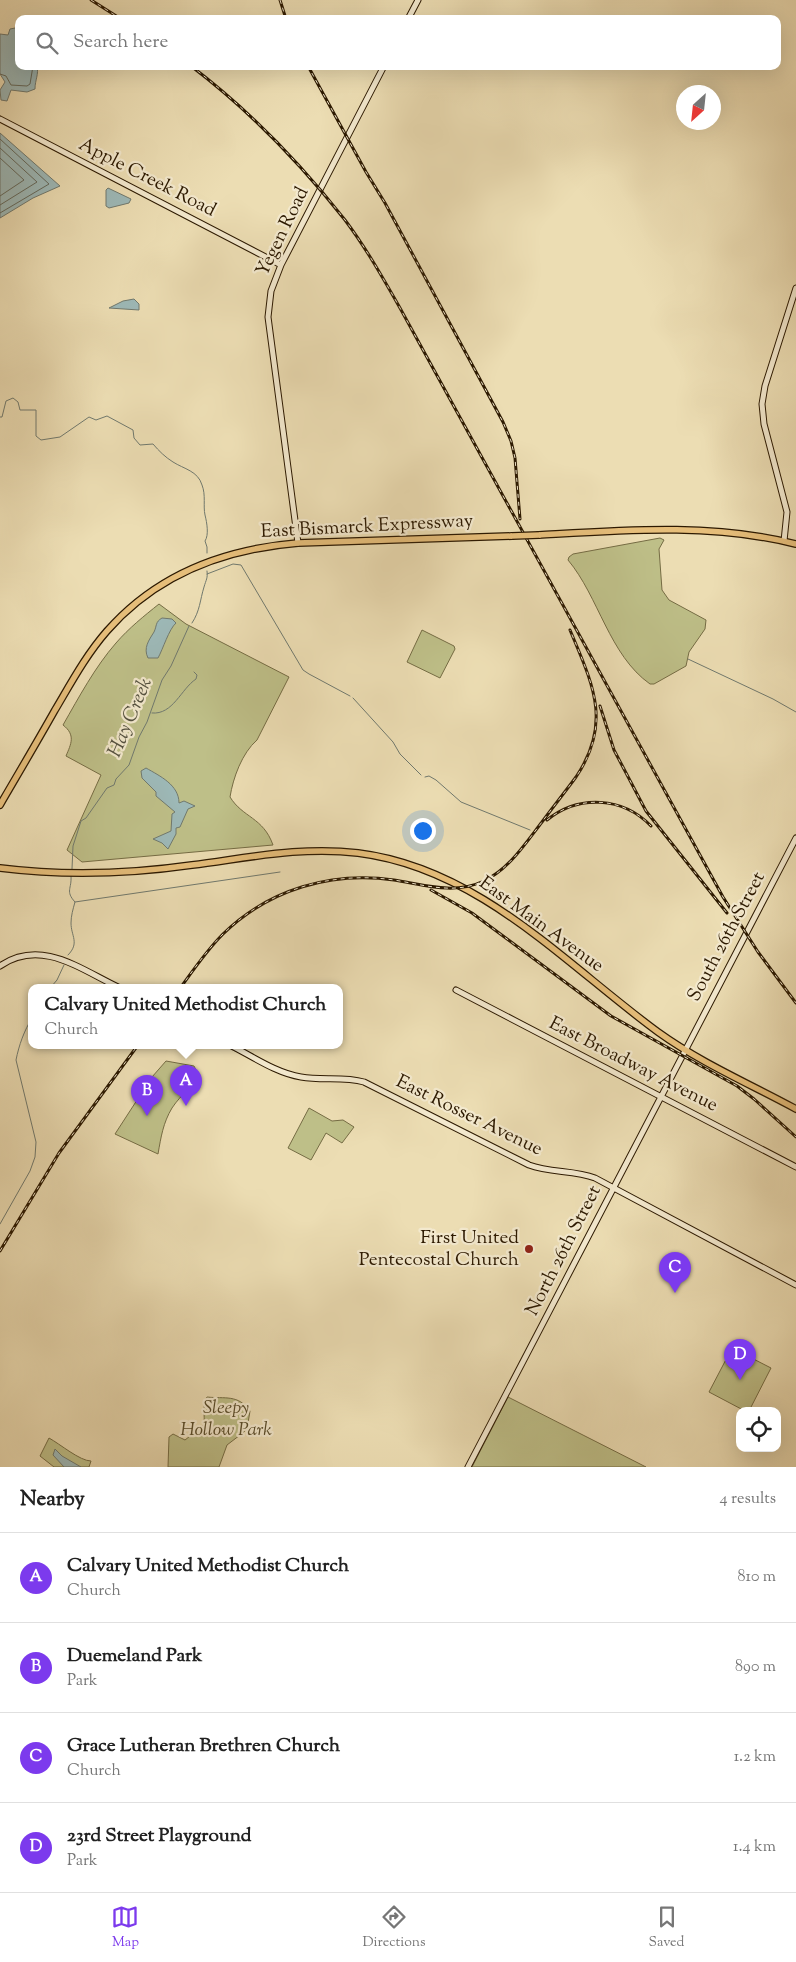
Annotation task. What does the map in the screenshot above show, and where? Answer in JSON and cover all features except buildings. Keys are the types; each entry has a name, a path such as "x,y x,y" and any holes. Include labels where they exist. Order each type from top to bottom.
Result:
{"main road":[{"name":"East Bismarck Expressway","path":"0,805 84,661 106,632 128,610 164,583 204,563 254,548 298,543 684,530 736,534 796,544"},
{"name":"East Main Avenue","path":"0,868 67,873 137,871 306,850 359,854 404,863 442,876 485,899 658,1032 685,1049 796,1109"}],"street":[{"path":"410,15 418,0"},
{"name":"Yegen Road","path":"298,543 268,317 271,291 281,265 382,70"},
{"name":"Apple Creek Road","path":"0,119 281,265"},
{"path":"784,541 788,518 787,509 763,420 762,404 765,386 796,288"},
{"name":"South 26th Street","path":"685,1049 796,838"},
{"path":"0,966 12,959 27,955 45,954 65,960 112,984"},
{"name":"East Broadway Avenue","path":"456,990 796,1167"},
{"name":"East Rosser Avenue","path":"238,1049 290,1075 308,1078 350,1079 364,1082 528,1165 542,1169 586,1175 796,1285"},
{"name":"North 26th Street","path":"468,1467 685,1049"}],"green space":[{"path":"660,538 664,540 659,549 662,590 669,600 706,620 705,629 689,652 686,666 654,684 650,684 624,658 579,575 568,560 573,554"},
{"path":"159,604 186,624 289,677 257,740 243,759 233,782 230,797 235,804 264,829 273,845 82,862 67,850 101,775 66,756 71,744 71,736 70,732 63,725 108,652 131,627"},
{"path":"422,630 454,646 455,649 440,678 407,662"},
{"path":"166,1061 194,1066 197,1072 192,1083 172,1108 166,1119 158,1154 115,1134 152,1077"},
{"path":"309,1108 332,1121 343,1120 354,1127 342,1143 326,1133 311,1160 288,1148"},
{"path":"732,1348 771,1368 751,1407 737,1407 709,1392"},
{"name":"Sleepy Hollow Park","path":"207,1397 231,1398 241,1402 250,1411 244,1432 227,1445 219,1467 168,1467 169,1437 173,1434 185,1440 204,1425 204,1407"},
{"path":"508,1397 646,1467 472,1467"},
{"path":"49,1438 76,1455 91,1461 89,1467 54,1467 40,1456"}],"water":[{"path":"15,28 15,70 37,70 37,74 35,89 27,92 11,90 7,101 1,100 0,90 5,82 0,74 0,34 8,35 10,29"},
{"path":"0,133 60,186 33,198 0,218"},
{"path":"108,188 131,199 129,203 109,208 106,206 106,190"},
{"path":"134,299 139,304 139,310 109,308 123,301"},
{"path":"162,618 172,619 176,623 158,658 148,658 147,644 157,623"},
{"path":"146,768 172,786 176,791 179,803 184,801 195,806 188,809 180,827 176,828 176,834 168,849 162,843 153,839 171,831 172,814 175,812 156,796 156,792 142,778 141,771"},
{"path":"55,1449 62,1456 81,1467 64,1467 53,1455"}],"waterway":[{"name":"Hay Creek","path":"0,417 2,417 6,401 13,398 18,402 20,410 36,410 36,436 41,440 60,437 89,417 96,420 107,416 133,430 134,438 140,445 153,444 167,458 194,473 200,480 204,493 207,553"},
{"path":"207,574 233,564 241,565 303,670 350,696"},
{"name":"Hay Creek","path":"192,623 198,610 207,571"},
{"name":"Hay Creek","path":"72,869 73,846 81,821 86,818 107,788 114,785 116,779 129,765 162,680 171,666 189,626"},
{"path":"688,659 773,699 796,712"},
{"path":"152,713 159,713 171,706 196,679 197,675 194,672"},
{"path":"353,698 393,742 400,754 421,775"},
{"path":"425,777 429,776 436,780 461,802 530,830"},
{"path":"75,902 280,872"},
{"name":"Hay Creek","path":"68,955 74,947 71,923 75,902 70,895 71,876"},
{"name":"Hay Creek","path":"54,984 64,965"},
{"name":"Hay Creek","path":"0,1224 30,1171 35,1157 36,1142 16,1060 22,1038 28,1026"}],"railway":[{"path":"91,0 115,15"},
{"path":"280,0 285,15"},
{"path":"196,70 253,119 292,158 345,220 367,252 400,308 723,897 758,952 796,1003"},
{"path":"310,70 385,203 503,422 511,441 515,458 520,519"},
{"path":"183,984 206,953 241,918 260,905 302,887 348,878 394,880 439,888 462,887 484,881 509,863 576,777 587,757 594,738 595,703 591,685 570,630"},
{"path":"600,706 614,750 646,811 727,913"},
{"path":"547,820 573,806 600,802 627,809 640,816 651,826"},
{"path":"431,890 472,913 611,1016 737,1086 796,1137"},
{"path":"0,1251 59,1153 135,1049"}],"place":[{"name":"Calvary United Methodist Church","path":"186,1106"},
{"name":"Duemeland Park","path":"147,1116"},
{"name":"First United Pentecostal Church","path":"529,1249"},
{"name":"Grace Lutheran Brethren Church","path":"675,1293"},
{"name":"23rd Street Playground","path":"740,1380"}]}
